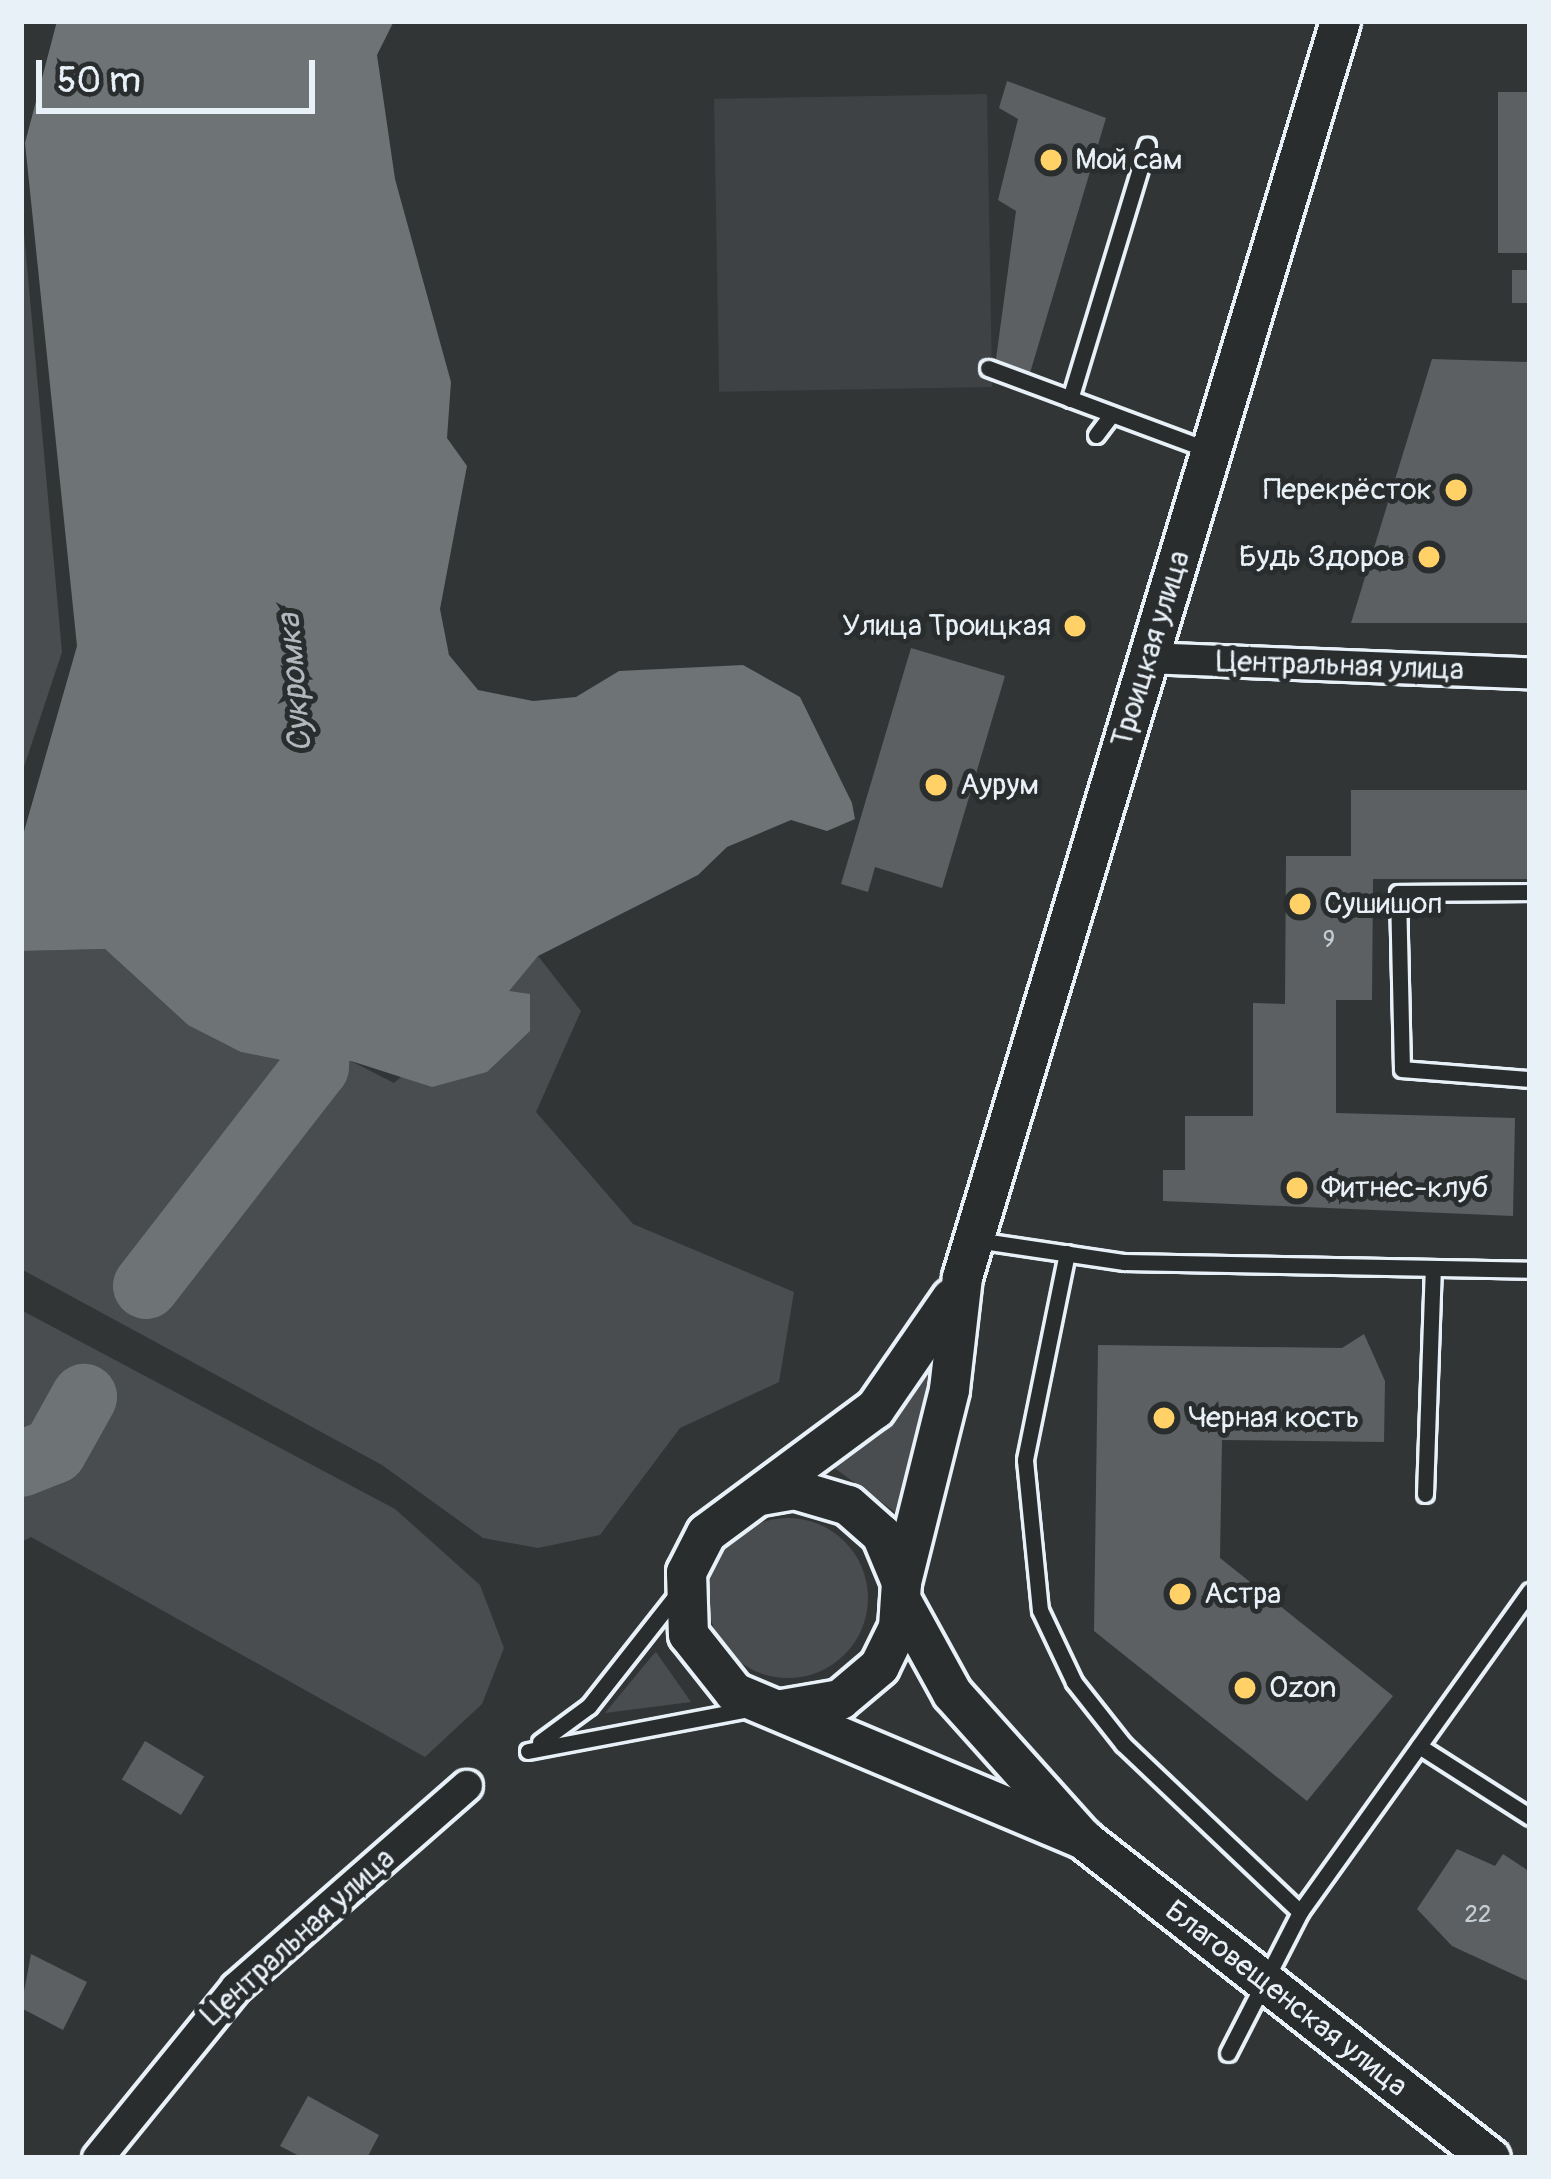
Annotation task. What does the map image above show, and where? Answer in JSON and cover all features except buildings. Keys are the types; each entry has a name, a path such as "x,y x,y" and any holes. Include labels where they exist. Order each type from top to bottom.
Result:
{"street":[{"name":"Троицкая улица","path":"968,1258 1340,21"},
{"name":"Центральная улица","path":"1149,658 1530,673"},
{"path":"968,1258 894,1387 706,1533 686,1573 699,1659 778,1708 1083,1839"},
{"path":"778,1708 861,1685 892,1646 949,1389 968,1258"},
{"path":"760,1495 794,1490 848,1505 881,1534 902,1593 952,1693 1083,1839"},
{"name":"Центральная улица","path":"98,2158 236,1988 467,1786"},
{"name":"Благовещенская улица","path":"1083,1839 1490,2158"}],"lane":[{"path":"1070,399 1147,145"},
{"path":"988,368 1211,451"},
{"path":"1096,435 1112,413"},
{"path":"1530,892 1398,893 1402,1069 1530,1078"},
{"path":"968,1258 1067,1253 1530,1270"},
{"path":"1067,1253 1025,1460 1040,1610 1074,1682 1123,1744 1300,1912"},
{"path":"1424,1494 1432,1269"},
{"path":"686,1573 589,1706 528,1751 778,1708"},
{"path":"1228,2054 1300,1912 1530,1591"},
{"path":"1419,1746 1530,1817"}],"shaded area":[{"path":"987,94 992,387 719,392 714,99"},
{"path":"21,200 62,652 21,776"},
{"path":"105,949 188,1025 316,1067 351,1061 394,1083 538,956 581,1011 536,1112 633,1224 794,1292 779,1382 680,1428 600,1535 538,1548 483,1538 382,1465 21,1269 21,951"},
{"path":"21,1310 395,1509 480,1585 504,1648 482,1704 425,1757 31,1537 21,1542"},
{"path":"936,1365 908,1463 895,1512 833,1467"},
{"path":"788,1518 819,1524 845,1541 862,1567 868,1598 862,1629 845,1655 819,1672 788,1678 757,1672 731,1655 714,1629 708,1598 714,1567 731,1541 757,1524"},
{"path":"656,1652 691,1702 605,1713 652,1656"}],"water":[{"path":"57,21 394,21 377,55 395,179 451,382 447,438 467,466 440,609 449,655 478,690 533,701 576,697 619,671 743,665 800,697 852,803 855,819 827,831 791,820 727,847 698,875 538,956 509,991 530,994 530,1031 487,1072 432,1087 351,1061 316,1067 241,1052 188,1025 105,949 21,951 21,842 77,646 25,143"}],"waterway":[{"name":"Сукромка","path":"146,1286 316,1067 319,977"},
{"name":"Сукромка","path":"21,1464 54,1451 84,1397"}],"place":[{"name":"Мой сам","path":"1051,160"},
{"name":"Перекрёсток","path":"1456,490"},
{"name":"Будь Здоров","path":"1429,557"},
{"name":"Улица Троицкая","path":"1075,626"},
{"name":"Аурум","path":"936,785"},
{"name":"Сушишоп","path":"1300,904"},
{"name":"Фитнес-клуб","path":"1297,1188"},
{"name":"Черная кость","path":"1164,1418"},
{"name":"Астра","path":"1180,1594"},
{"name":"Ozon","path":"1245,1688"}]}
